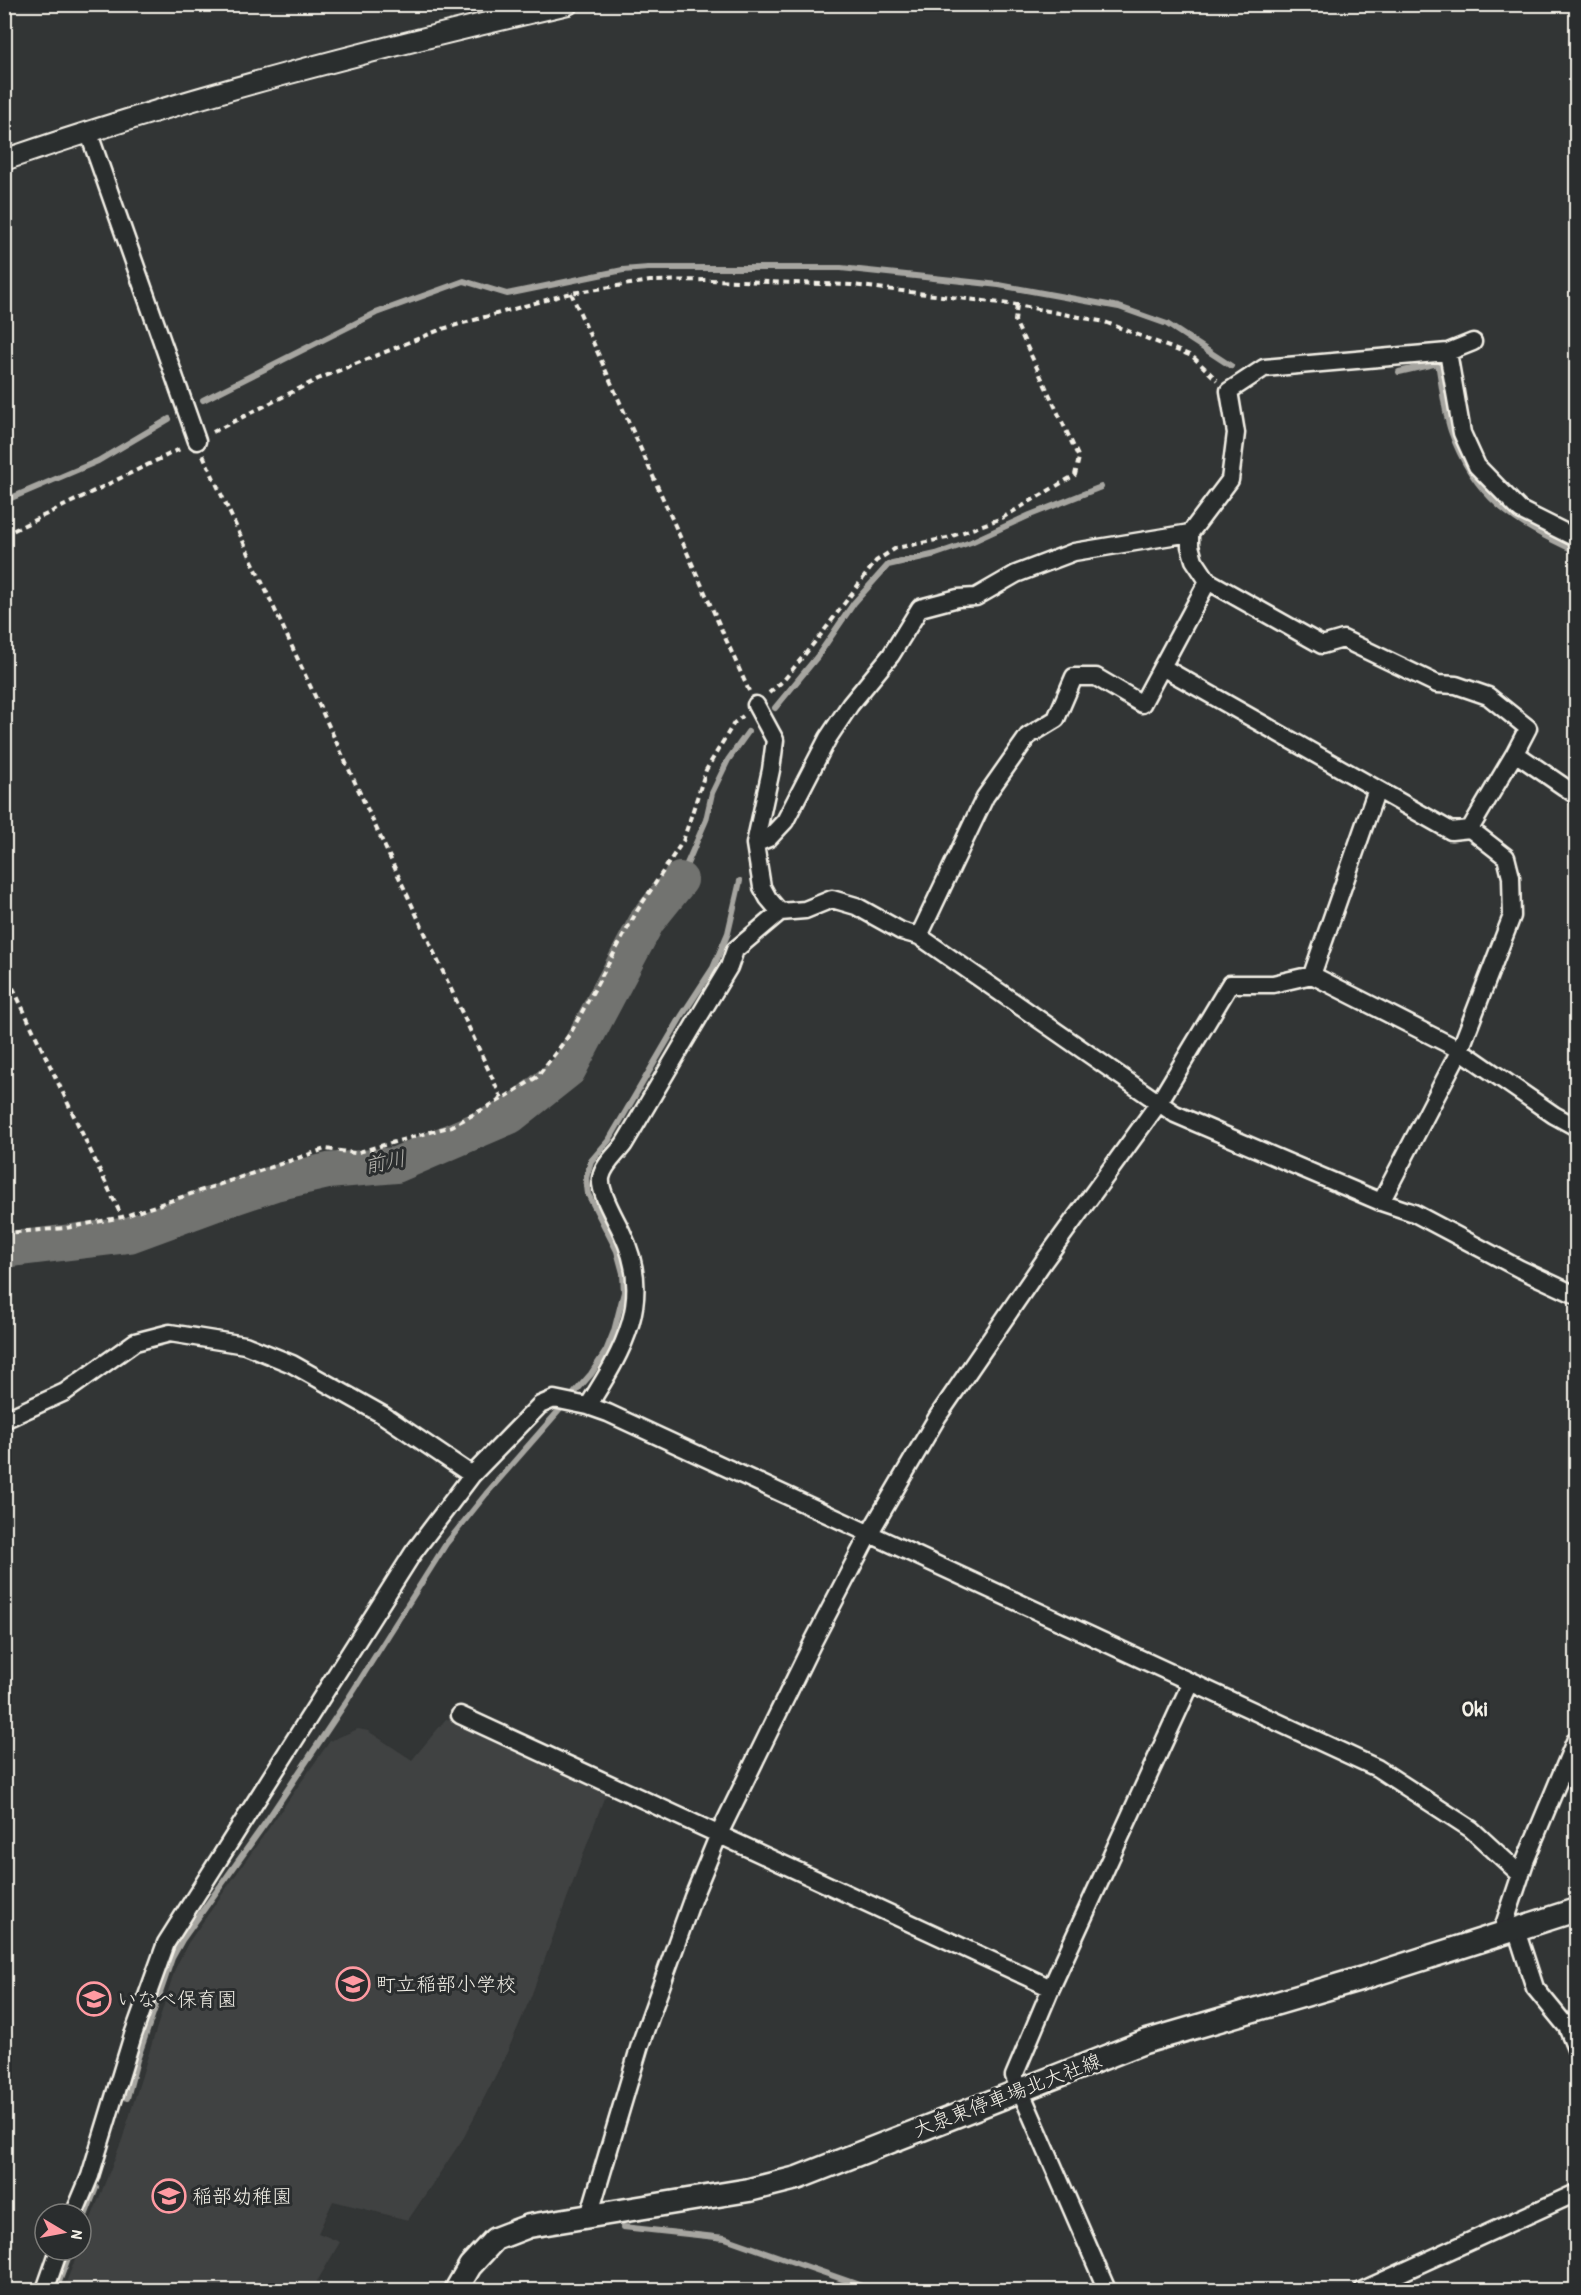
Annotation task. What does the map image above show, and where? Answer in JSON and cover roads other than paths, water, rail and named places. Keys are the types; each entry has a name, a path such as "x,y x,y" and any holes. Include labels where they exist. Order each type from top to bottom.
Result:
{"main road":[{"name":"大泉東停車場北大社線","path":"456,2290 470,2266 495,2239 529,2226 748,2190 797,2178 1019,2089 1144,2042 1363,1978 1576,1910"}],"street":[{"path":"4,160 88,131 267,78 414,40 568,4"},
{"path":"88,131 197,441"},
{"path":"1470,829 1528,728 1488,696 1456,685 1437,684 1343,639 1322,645 1208,581 1194,560 1190,546 1190,533 1230,480 1236,433 1229,391 1264,368 1448,352 1473,342"},
{"path":"1448,352 1462,433 1477,466 1520,510 1574,532"},
{"path":"755,844 769,838 785,821 828,738 850,705 891,655 920,609 958,598 976,597 1016,574 1074,552 1190,533"},
{"path":"918,936 985,797 1028,736 1056,719 1074,677 1096,677 1142,704 1208,581"},
{"path":"1162,667 1451,831 1470,829 1506,857 1511,877 1512,916 1460,1050 1381,1202"},
{"path":"756,705 775,740 755,844 762,887 780,912"},
{"path":"1515,753 1576,795"},
{"path":"1312,975 1377,789"},
{"path":"582,1405 609,1374 629,1329 637,1294 634,1263 605,1196 601,1176 622,1147 729,968 735,950 780,912 805,910 832,899 856,906 901,931 918,936 1175,1114 1381,1202 1414,1213 1520,1269 1576,1295"},
{"path":"589,2216 640,2045 693,1898 719,1834 869,1534 938,1416 1044,1261 1158,1104 1230,984 1274,984 1312,975 1460,1050 1554,1115 1576,1127"},
{"path":"4,1420 65,1392 135,1342 170,1333 245,1345 292,1364 383,1415 472,1475"},
{"path":"79,2202 90,2176 133,2035 166,1943 413,1554 472,1475 540,1405 554,1399 582,1405 619,1418 1377,1768 1471,1829 1521,1875"},
{"path":"1107,2290 1014,2076 1051,1988 1191,1683"},
{"path":"460,1715 1051,1988"},
{"path":"1576,1739 1521,1875 1508,1931 1535,1988 1567,2027 1576,2049"},
{"path":"1363,2290 1576,2193"},
{"path":"45,2290 55,2262"}],"waterway":[{"path":"203,400 376,313 464,281 507,294 623,270 648,268 841,268 999,285 1119,307 1167,324 1231,366"},
{"path":"1399,372 1438,363 1451,431 1460,454 1472,474 1499,506 1534,530 1576,551"},
{"path":"4,501 98,461 169,419"},
{"path":"775,708 817,657 854,603 888,565 936,554 971,542 1030,515 1101,487"},
{"path":"680,880 706,820 712,793 728,760 748,732"},
{"name":"前川","path":"4,1250 129,1235 275,1183 328,1171 396,1165 510,1116 568,1070 647,921 680,880"},
{"path":"127,2098 137,2060 172,1958 182,1940 266,1822 348,1699 446,1544 486,1494 591,1374 606,1351 614,1331 624,1292 623,1273 617,1251 588,1194 586,1178 591,1161 609,1140 681,1017 713,968 728,933 740,881"},
{"path":"90,2202 96,2188"},
{"path":"623,2227 725,2238 862,2286 884,2290"},
{"path":"56,2290 66,2262"}],"place":[{"name":"町立稲部小学校","path":"353,1984"},
{"name":"いなべ保育園","path":"94,1999"},
{"name":"稲部幼稚園","path":"169,2196"}],"district":[{"name":"Oki","path":"1475,1708"}]}
